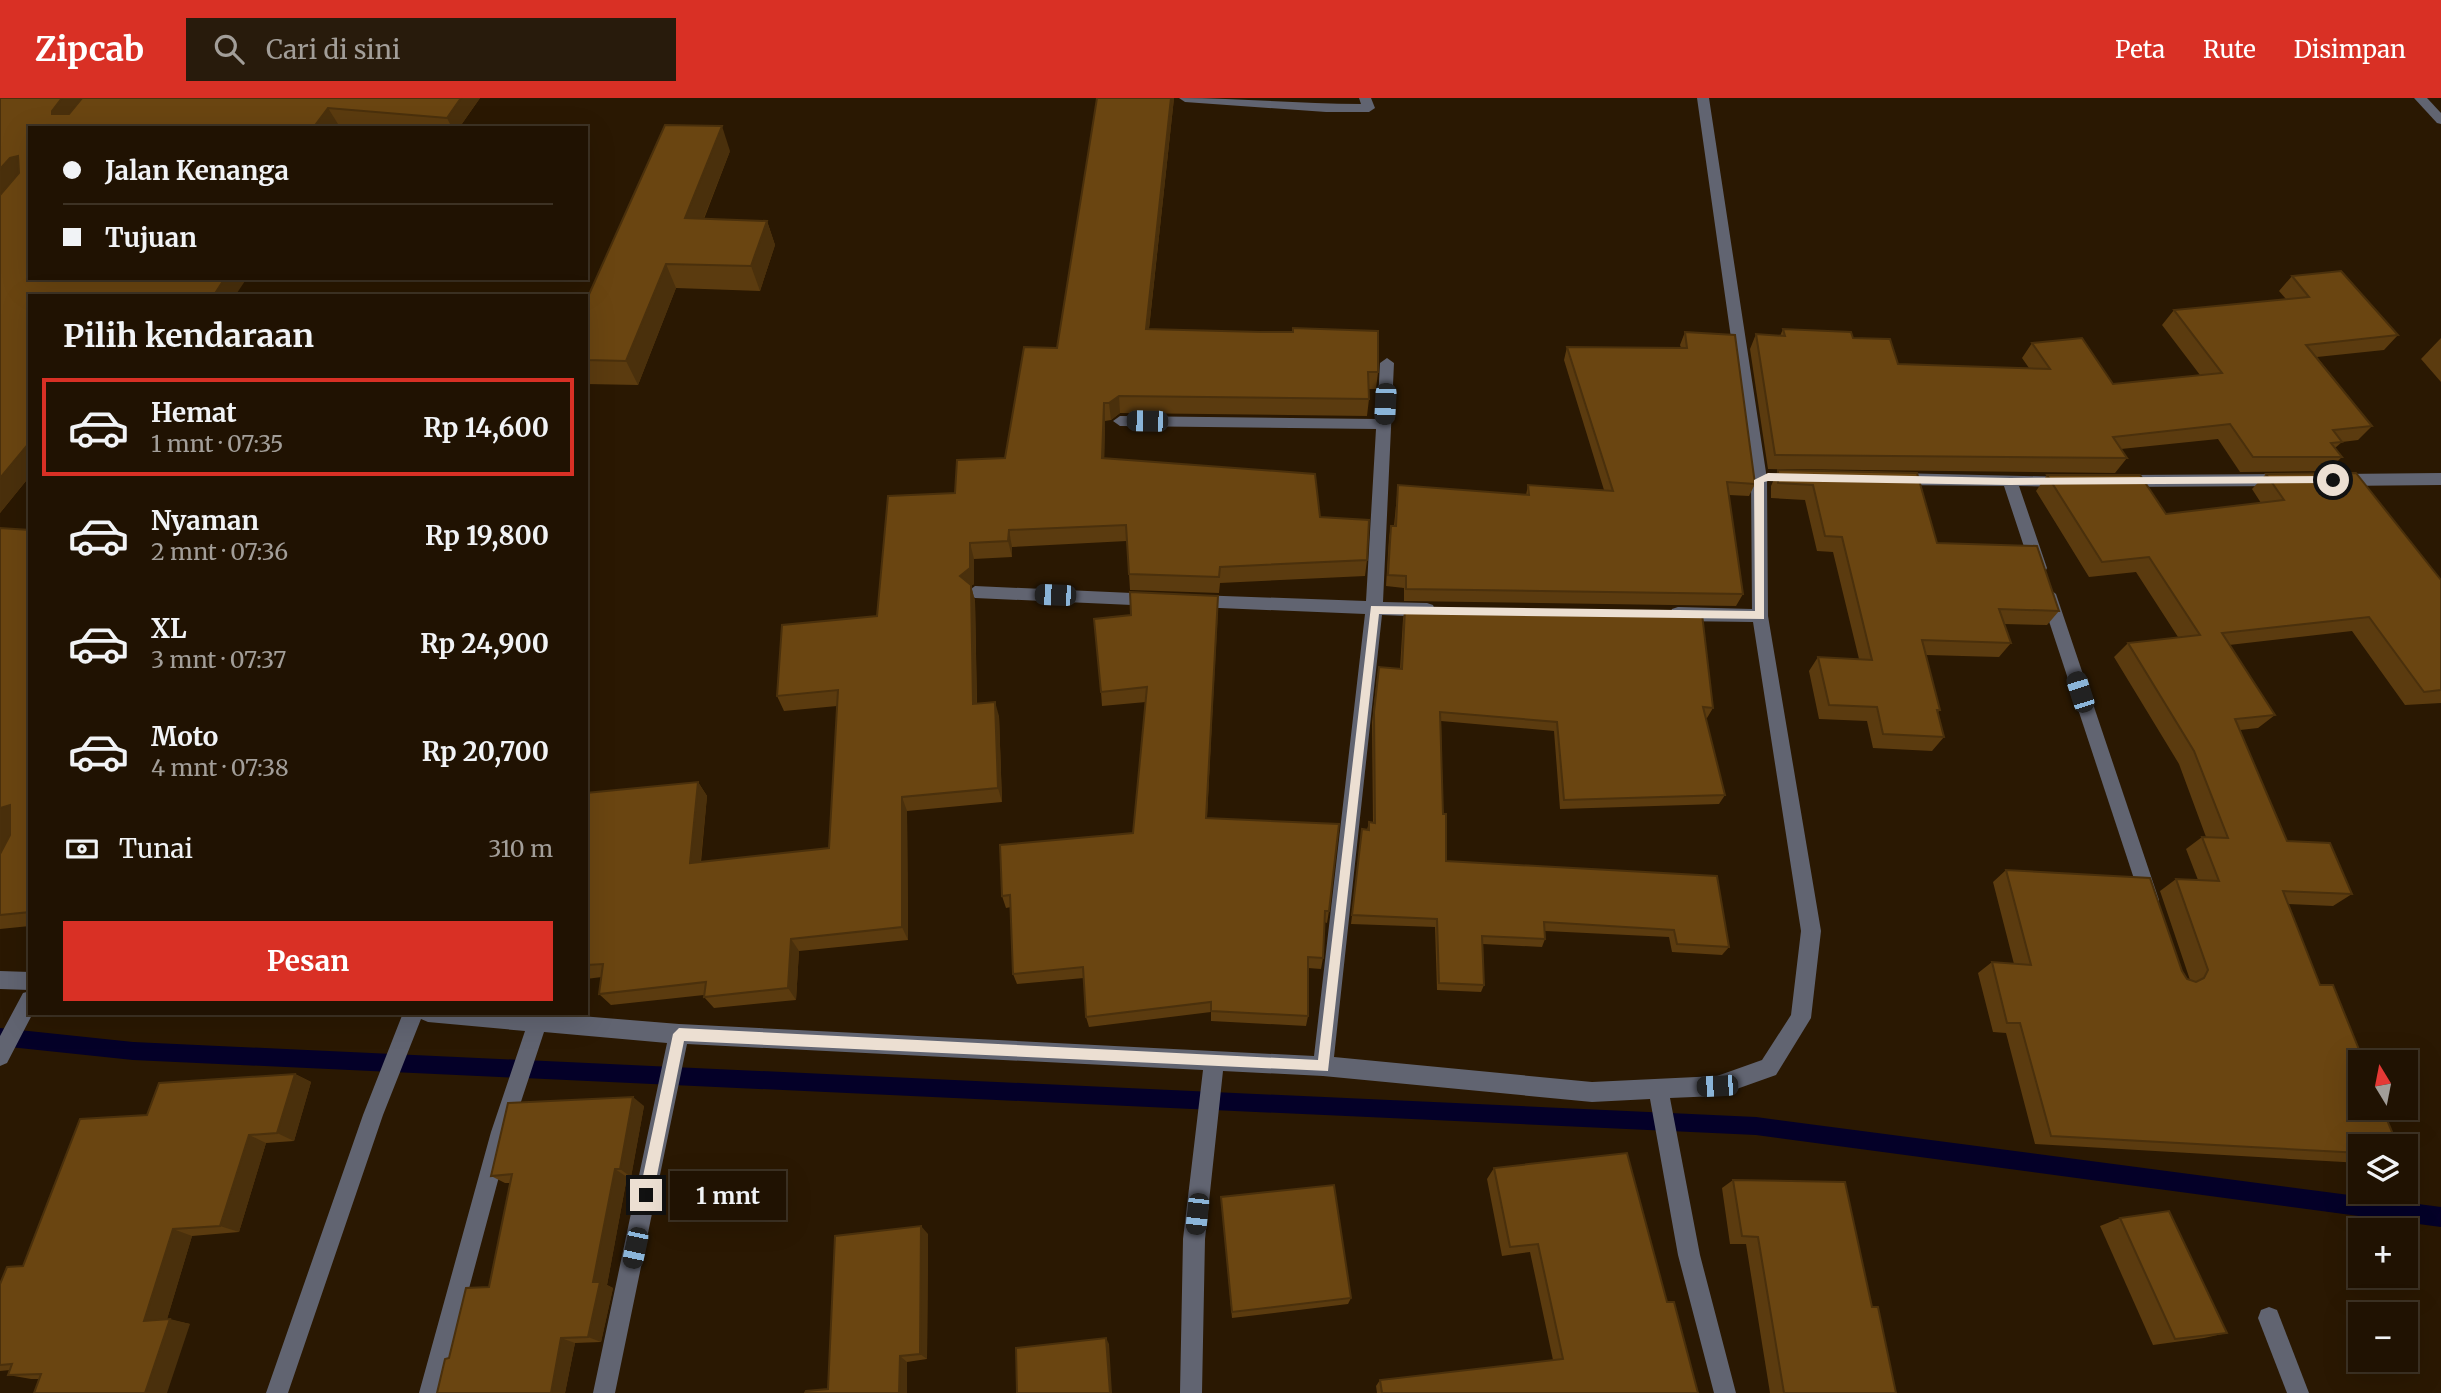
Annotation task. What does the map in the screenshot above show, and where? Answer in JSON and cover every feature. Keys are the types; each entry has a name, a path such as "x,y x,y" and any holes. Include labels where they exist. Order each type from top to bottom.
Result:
{"street":[{"path":"1185,98 1326,108 1369,108 1365,98"},
{"path":"452,1015 679,1034 1323,1066 1660,1099 1717,1086 1769,1068 1801,1018 1811,931 1760,616 1759,480 1703,98"},
{"path":"2420,98 2441,120"},
{"path":"1323,1066 1374,609 1387,363"},
{"path":"1120,421 1384,424"},
{"path":"1759,480 1782,477"},
{"path":"1876,479 2079,481"},
{"path":"2330,480 2441,479"},
{"path":"2107,481 2302,480"},
{"path":"2010,482 2155,915"},
{"path":"975,592 1443,610"},
{"path":"1664,614 1760,616"},
{"path":"0,980 28,981"},
{"path":"0,1056 26,1007"},
{"path":"277,1393 373,1115 412,1015"},
{"path":"430,1393 501,1132 538,1022"},
{"path":"604,1393 679,1034"},
{"path":"1191,1393 1195,1239 1214,1061"},
{"path":"1660,1099 1689,1255 1726,1393"},
{"path":"2269,1318 2298,1393"}],"building":[{"path":"0,98 62,98 52,114 69,114 82,98 461,98 447,118 328,108 314,126 28,126 28,280 224,280 215,294 28,294 28,444 0,478 0,195 19,173 18,156 10,158 0,169"},
{"path":"1097,98 1171,98 1146,329 1293,332 1293,328 1378,331 1378,372 1368,372 1369,399 1119,396 1109,403 1104,403 1102,458 1315,474 1320,517 1369,520 1367,560 1220,567 1219,577 1129,574 1126,525 1009,530 1008,541 970,543 970,568 960,576 971,585 973,704 995,702 998,788 902,797 902,927 791,939 788,988 704,997 706,982 599,994 603,964 588,965 588,793 698,782 690,863 829,848 838,690 777,696 782,625 877,616 888,496 955,493 957,460 1005,458 1024,347 1057,348"},
{"path":"665,125 722,126 685,218 767,221 751,266 666,264 626,361 588,360 588,297"},
{"path":"2341,271 2398,335 2306,345 2372,426 2333,430 2342,442 2331,443 2342,457 2253,457 2230,424 2113,437 2127,458 1775,455 1756,334 1785,336 1783,329 1851,332 1853,338 1890,339 1898,364 2050,369 2032,343 2082,338 2113,384 2222,373 2174,310 2309,297 2292,276"},
{"path":"1685,332 1735,335 1755,484 1727,482 1743,594 1406,589 1406,576 1388,575 1391,526 1396,526 1398,485 1529,495 1528,485 1613,491 1567,347 1687,348"},
{"path":"1778,470 1917,473 1937,543 2037,546 2059,611 1999,609 2011,643 1922,640 1944,737 1883,734 1877,707 1829,705 1818,657 1872,660 1842,537 1825,536 1813,485 1778,483"},
{"path":"2356,473 2441,580 2441,690 2424,692 2369,617 2222,633 2275,715 2235,719 2287,841 2330,843 2352,894 2283,891 2320,985 2333,985 2359,1050 2348,1050 2348,1120 2387,1120 2393,1134 2348,1134 2348,1152 2051,1136 2020,1023 2007,1023 1992,962 2031,965 2006,870 2150,878 2182,971 2187,979 2196,982 2204,978 2208,970 2176,879 2219,881 2202,837 2228,838 2194,751 2128,643 2200,635 2149,557 2102,562 2047,475 2140,475 2166,514 2284,500 2266,474"},
{"path":"0,528 28,530 28,912 0,915 0,854 10,835 10,805 0,808"},
{"path":"1130,592 1218,596 1206,818 1339,824 1329,911 1325,911 1323,958 1308,957 1308,1016 1211,1011 1211,1002 1086,1017 1083,967 1013,974 1010,895 1002,896 1000,845 1133,833 1147,687 1101,692 1094,619 1131,615"},
{"path":"1405,609 1702,614 1713,708 1703,707 1725,795 1564,800 1557,722 1440,712 1446,861 1717,876 1729,947 1677,944 1674,930 1544,922 1545,939 1482,936 1484,985 1439,983 1437,919 1352,915 1362,829 1369,830 1369,822 1375,823 1374,712 1379,667 1402,669"},
{"path":"295,1074 277,1133 249,1135 220,1226 173,1229 144,1321 170,1319 145,1393 34,1393 41,1374 8,1375 12,1364 0,1365 0,1284 7,1267 23,1266 80,1119 147,1115 159,1083"},
{"path":"633,1097 620,1169 615,1169 593,1282 600,1282 588,1337 561,1338 551,1393 437,1393 445,1359 449,1358 466,1288 489,1287 512,1174 491,1176 508,1103"},
{"path":"1627,1153 1667,1302 1674,1302 1698,1393 1382,1393 1380,1380 1563,1359 1538,1244 1510,1247 1494,1168"},
{"path":"1733,1180 1845,1182 1872,1307 1878,1307 1896,1393 1784,1393 1758,1237 1742,1236"},
{"path":"1334,1185 1351,1298 1232,1312 1221,1197"},
{"path":"2169,1211 2227,1333 2175,1339 2120,1218"},
{"path":"921,1226 920,1354 900,1356 899,1393 805,1393 828,1389 835,1236"},
{"path":"1106,1338 1110,1393 1017,1393 1016,1348"}],"waterway":[{"path":"0,1037 133,1051 1756,1126 2441,1217"}],"route":[{"path":"646,1195 679,1034 1323,1066 1374,609 1760,616 1759,480 1768,477 2010,482 2333,480"}]}
